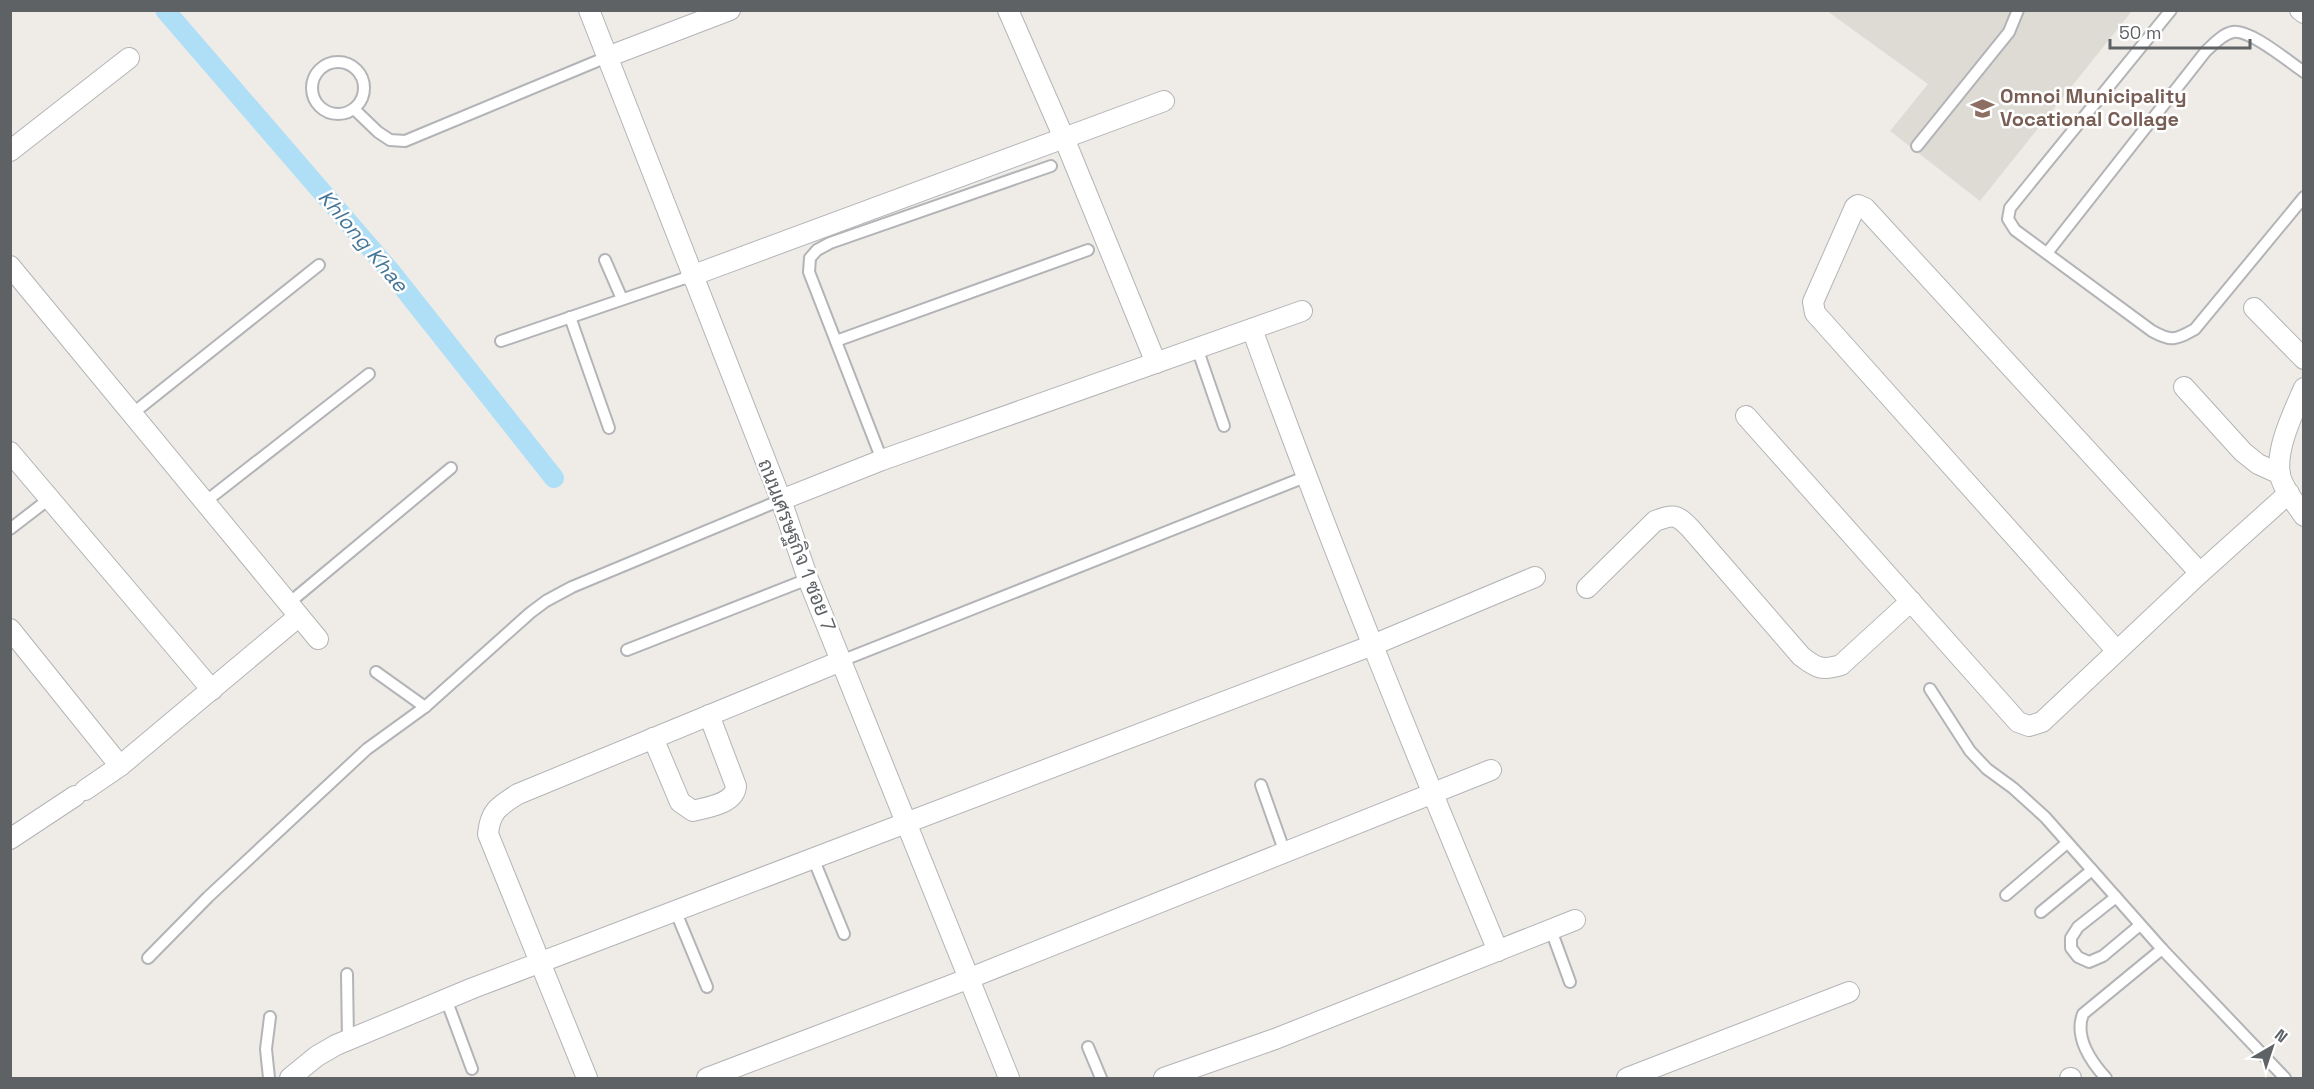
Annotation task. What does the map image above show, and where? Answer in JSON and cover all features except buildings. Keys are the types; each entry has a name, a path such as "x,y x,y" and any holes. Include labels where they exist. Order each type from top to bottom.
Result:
{"street":[{"name":"ถนนเศรษฐกิจ 1 ซอย 7","path":"589,10 691,276 781,500 808,579 1009,1078"},
{"path":"607,57 729,10"},
{"path":"1008,10 1064,138 1156,363"},
{"path":"10,151 129,58"},
{"path":"691,276 1164,101"},
{"path":"2117,651 1815,313 1813,302 1855,207 1858,205 1864,208 2200,573"},
{"path":"10,267 318,639"},
{"path":"2254,308 2304,359"},
{"path":"781,500 882,460 1302,311"},
{"path":"1252,329 1305,477 1432,794 1498,951"},
{"path":"2184,387 2243,452 2258,464 2280,474"},
{"path":"2304,388 2287,429 2281,452 2280,474 2289,494 2304,516"},
{"path":"1746,416 2018,722 2029,726 2042,722 2200,573 2289,494"},
{"path":"10,452 212,690"},
{"path":"1587,588 1655,521 1668,516 1678,517 1690,528 1801,656 1812,664 1826,669 1841,665 1911,601"},
{"path":"290,1078 317,1056 348,1040 446,999 1373,645 1535,577"},
{"path":"10,839 120,766 212,690 293,610"},
{"path":"10,630 120,766"},
{"path":"587,1078 488,834 489,819 500,805 518,794 841,660"},
{"path":"653,738 680,802 686,808 693,811 730,799 736,793 736,786 709,715"},
{"path":"707,1078 970,978 1491,770"},
{"path":"1164,1078 1275,1039 1575,920"},
{"path":"1627,1078 1849,992"}],"lane":[{"path":"1917,146 2009,32 2018,10"},
{"path":"2171,10 2010,208 2008,219 2015,230 2152,331 2167,339 2177,339 2194,329 2304,197"},
{"path":"2047,253 2206,51 2221,38 2233,32 2248,35 2304,72"},
{"path":"354,109 390,140 405,141 607,57"},
{"path":"337,61 348,63 363,79 362,100 354,109 344,114 333,114 323,110 315,102 312,80 326,64 337,61"},
{"path":"882,460 809,272 810,258 817,250 830,243 1051,166"},
{"path":"836,341 1088,250"},
{"path":"605,260 622,299"},
{"path":"132,414 319,265"},
{"path":"501,341 691,276"},
{"path":"570,317 609,428"},
{"path":"1197,348 1224,426"},
{"path":"205,502 369,374"},
{"path":"293,610 451,468"},
{"path":"841,660 1305,477"},
{"path":"10,529 49,499"},
{"path":"148,958 208,897 368,748 425,707 546,601 572,587 781,500"},
{"path":"627,650 808,579"},
{"path":"376,672 425,707"},
{"path":"1930,689 1970,751 1987,769 2013,788 2045,818 2162,949 2285,1078"},
{"path":"1261,785 1285,853"},
{"path":"2006,895 2067,843"},
{"path":"813,858 844,934"},
{"path":"2041,912 2092,870"},
{"path":"2116,897 2078,927 2071,938 2071,948 2078,957 2089,962 2103,956 2140,925"},
{"path":"675,910 707,987"},
{"path":"1551,930 1570,982"},
{"path":"2106,1078 2094,1065 2083,1041 2079,1025 2083,1014 2162,949"},
{"path":"347,974 348,1040"},
{"path":"446,999 472,1069"},
{"path":"268,1078 266,1049 270,1017"},
{"path":"1088,1047 1101,1078"}],"shaded area":[{"name":"Omnoi Municipality Vocational Collage","path":"1827,11 2132,11 1980,201 1890,131 1928,84"}],"waterway":[{"name":"Khlong Khae","path":"165,10 391,272 554,478"}],"place":[{"name":"Omnoi Municipality Vocational Collage","path":"1982,108"}]}
